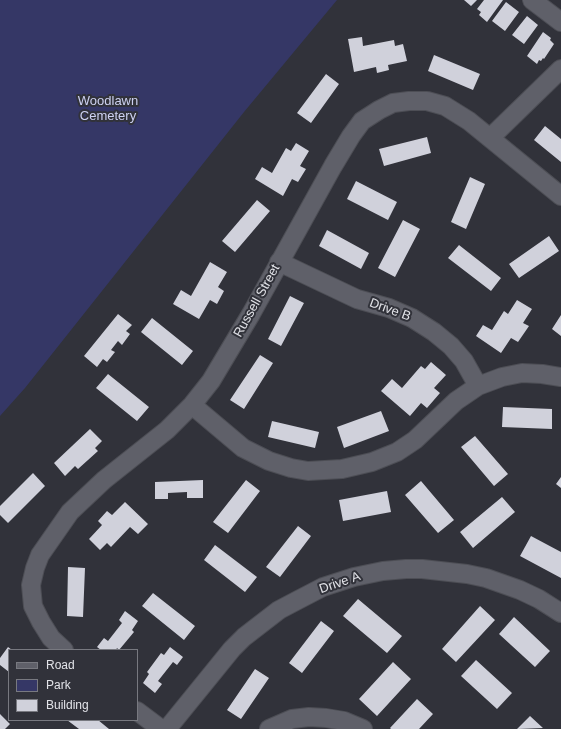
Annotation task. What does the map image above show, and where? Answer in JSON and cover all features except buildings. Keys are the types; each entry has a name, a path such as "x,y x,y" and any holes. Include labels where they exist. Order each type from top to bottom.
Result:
{"street":[{"path":"532,0 561,22"},
{"path":"490,138 561,69"},
{"name":"Russell Street","path":"63,649 48,633 34,606 31,585 40,555 70,512 104,480 167,430 192,405 211,381 225,359 351,136 362,121 378,110 393,103 427,101 445,106 470,121 561,196"},
{"name":"Drive B","path":"280,262 353,297 389,308 412,318 434,332 451,346 464,361 478,386"},
{"path":"192,405 243,448 269,461 291,468 316,471 342,469 364,464 397,452 415,440 456,401 478,386 502,377 522,374 542,374 561,377"},
{"name":"Drive A","path":"167,729 232,649 244,637 279,610 323,587 349,578 406,569 422,569 467,574 486,578 520,590 539,599 561,613"},
{"path":"138,712 161,729"},
{"path":"269,729 292,719 308,717 344,721 363,729"}],"green space":[{"name":"Woodlawn Cemetery","path":"0,0 337,0 244,112 25,388 0,416"}]}
